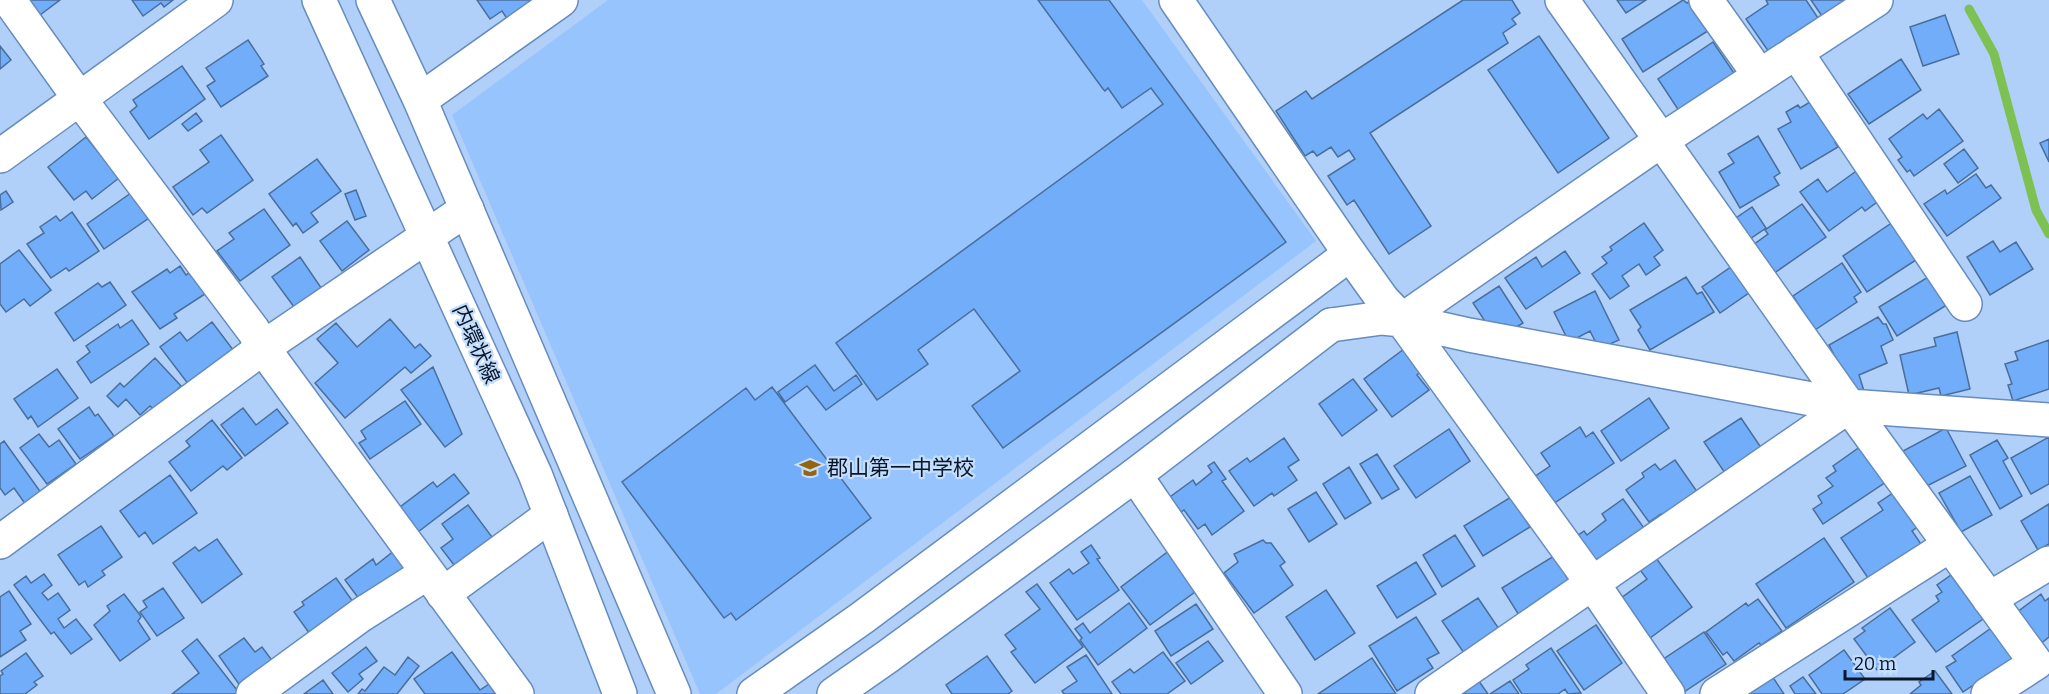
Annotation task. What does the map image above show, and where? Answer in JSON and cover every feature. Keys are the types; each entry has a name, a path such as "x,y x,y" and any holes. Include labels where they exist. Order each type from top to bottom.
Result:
{"street":[{"path":"9,0 517,694"},
{"path":"0,156 216,0"},
{"name":"内環状線","path":"319,0 535,474 620,694"},
{"path":"373,0 420,100 674,694"},
{"path":"420,100 561,0"},
{"path":"1176,0 1350,254 1383,300 1402,320 1593,584 1668,694"},
{"path":"1562,0 1849,406 2036,663 1988,694"},
{"path":"1706,0 1760,76"},
{"path":"1402,320 1662,140 1876,0"},
{"path":"1796,52 1965,304"},
{"path":"0,542 264,347 467,209"},
{"path":"754,694 862,618 1350,254"},
{"path":"1212,356 1222,357 1310,326 1382,318 1849,406 2049,420"},
{"path":"834,694 1135,475 1331,325"},
{"path":"1432,694 1849,406"},
{"path":"1104,436 1135,475 1284,694"},
{"path":"253,694 361,615 435,583 551,515"},
{"path":"1716,694 1950,545"},
{"path":"1989,599 2049,562"},
{"path":"862,618 887,657"}],"shaded area":[{"name":"郡山第一中学校","path":"608,0 1142,0 1316,241 716,694 700,694 452,115"}],"building":[{"path":"29,0 60,0 40,15"},
{"path":"132,0 173,0 164,7 161,3 143,16"},
{"path":"477,0 529,0 533,7 510,23 502,11 490,19"},
{"path":"1038,0 1109,0 1286,242 1003,448 972,406 1020,371 974,309 918,350 928,364 877,400 836,343 1163,104 1151,88 1122,108 1108,88 1105,91 1103,89"},
{"path":"1463,0 1512,0 1520,13 1512,19 1516,24 1503,33 1508,43 1370,133 1431,226 1389,254 1354,200 1347,205 1328,176 1355,159 1349,150 1338,157 1331,147 1317,156 1313,151 1305,156 1276,111 1306,91 1312,99"},
{"path":"1617,0 1646,0 1626,13"},
{"path":"1683,0 1687,3 1690,1 1714,27 1643,72 1622,39"},
{"path":"1766,0 1806,0 1820,21 1771,55 1746,19 1768,4"},
{"path":"1811,0 1852,0 1822,16"},
{"path":"1945,15 1959,54 1923,66 1910,27"},
{"path":"1539,36 1609,138 1558,173 1488,70"},
{"path":"248,40 264,64 261,66 268,76 221,107 207,86 215,81 206,68"},
{"path":"1713,42 1736,76 1681,114 1658,79"},
{"path":"0,46 11,60 0,69"},
{"path":"1901,59 1921,90 1869,124 1848,94"},
{"path":"182,66 205,99 149,139 130,112 137,106 133,100"},
{"path":"1817,98 1840,139 1835,142 1838,147 1801,169 1778,129 1791,122 1786,112 1798,105 1800,108"},
{"path":"1939,109 1963,141 1914,176 1910,170 1907,172 1898,160 1902,157 1889,139 1923,114 1927,119"},
{"path":"196,113 202,121 188,131 182,124"},
{"path":"221,135 253,180 207,213 202,208 193,215 173,187 209,162 200,150"},
{"path":"1758,136 1780,173 1774,177 1779,185 1740,208 1719,172 1734,163 1728,154"},
{"path":"86,137 119,178 92,199 86,191 74,200 48,167"},
{"path":"2049,139 2049,162 2040,143"},
{"path":"1964,149 1978,168 1958,183 1944,164"},
{"path":"317,159 341,191 311,213 318,222 303,233 296,223 293,226 269,194"},
{"path":"1862,167 1884,197 1865,211 1862,207 1829,231 1800,192 1818,179 1827,192"},
{"path":"1976,174 1986,188 1991,185 2001,198 1947,236 1924,204 1945,190 1947,194"},
{"path":"356,190 366,216 355,220 345,194"},
{"path":"6,191 13,202 1,210 0,195"},
{"path":"131,193 149,218 104,249 87,224"},
{"path":"1802,204 1826,237 1773,274 1753,245 1768,234 1765,230"},
{"path":"1752,207 1766,228 1747,241 1733,220"},
{"path":"264,209 290,245 240,281 217,251 234,239 229,233"},
{"path":"72,212 99,251 69,271 66,268 51,278 27,244 44,233 40,227 56,216 60,221"},
{"path":"347,221 369,250 342,271 320,241"},
{"path":"1893,222 1922,256 1867,292 1843,256"},
{"path":"1644,223 1663,250 1654,257 1660,265 1646,275 1639,264 1622,276 1629,286 1610,299 1592,274 1607,263 1602,257 1612,250 1610,247"},
{"path":"1993,241 2000,252 2016,242 2033,269 1990,295 1967,257"},
{"path":"19,250 51,290 30,306 24,299 6,312 0,304 0,264"},
{"path":"1565,251 1580,273 1526,309 1505,278 1536,257 1542,267"},
{"path":"300,257 324,292 297,311 272,277"},
{"path":"1738,262 1756,288 1720,313 1702,287"},
{"path":"1842,263 1861,292 1854,297 1857,302 1815,330 1793,296"},
{"path":"180,266 186,275 191,272 205,294 174,314 177,318 160,329 132,292 167,269 170,273"},
{"path":"1933,274 1950,303 1897,336 1879,307"},
{"path":"1686,277 1697,294 1702,292 1714,312 1650,350 1638,330 1641,327 1630,310"},
{"path":"110,282 126,305 74,341 55,313 98,283 102,287"},
{"path":"1499,286 1523,323 1509,332 1504,324 1492,332 1473,303"},
{"path":"1595,291 1619,340 1599,349 1590,331 1569,342 1554,312"},
{"path":"1878,317 1883,324 1886,324 1893,340 1881,346 1887,363 1859,375 1864,391 1848,390 1842,371 1829,345"},
{"path":"390,319 415,348 420,344 431,356 411,373 405,367 345,418 315,383 338,363 317,339 336,323 357,347"},
{"path":"132,320 149,344 91,383 77,362 90,352 86,346 118,324 120,328"},
{"path":"212,322 234,351 189,385 160,347 180,332 187,341"},
{"path":"1957,332 1970,389 1941,396 1939,388 1909,395 1900,355 1936,346 1934,338"},
{"path":"2049,340 2049,389 2013,401 2008,385 2012,384 2005,364 2018,360 2015,352"},
{"path":"1404,349 1421,371 1417,375 1429,390 1392,417 1364,379"},
{"path":"155,358 181,386 155,411 150,406 140,415 126,399 118,407 107,396 120,383 124,387"},
{"path":"815,365 834,391 856,375 862,384 826,410 807,386 785,402 778,392"},
{"path":"433,367 462,434 445,447 401,390"},
{"path":"57,369 78,398 38,427 31,416 28,419 14,399"},
{"path":"1353,379 1377,410 1342,436 1319,404"},
{"path":"772,387 871,518 736,620 731,613 724,618 622,482 746,388 755,400"},
{"path":"1649,398 1669,428 1621,461 1601,431"},
{"path":"405,401 421,424 370,459 359,443 366,439 361,431"},
{"path":"89,407 95,416 98,414 114,436 80,459 58,429"},
{"path":"243,408 256,425 277,409 288,423 245,456 221,425"},
{"path":"1741,418 1762,449 1725,473 1704,442"},
{"path":"212,420 242,458 227,470 223,466 191,491 169,462 190,446 186,441"},
{"path":"1580,427 1586,437 1593,432 1614,463 1553,504 1534,477 1550,466 1541,453"},
{"path":"1946,428 1966,466 1923,488 1903,451"},
{"path":"1449,429 1470,461 1416,498 1394,466"},
{"path":"39,434 49,447 59,440 76,464 47,484 20,448"},
{"path":"2049,437 2049,484 2031,494 2011,458"},
{"path":"1284,438 1299,460 1288,467 1297,480 1274,496 1272,493 1254,506 1229,471 1247,458 1250,462"},
{"path":"1997,440 2008,458 2003,461 2022,496 2000,509 1970,455"},
{"path":"4,441 42,494 26,505 14,488 5,495 0,488 0,444"},
{"path":"1864,444 1889,480 1823,524 1813,509 1822,503 1818,496 1833,486 1826,478 1836,471 1833,466"},
{"path":"1377,454 1399,489 1382,499 1360,464"},
{"path":"1675,460 1698,493 1663,517 1661,514 1649,522 1626,490 1644,477 1642,473 1655,464 1660,470"},
{"path":"1214,462 1226,479 1222,481 1244,511 1212,535 1205,524 1198,529 1184,510 1181,512 1170,497 1193,480 1196,485 1212,472 1208,466"},
{"path":"1349,467 1371,503 1345,519 1323,484"},
{"path":"454,474 469,493 418,532 400,507 433,482 437,487"},
{"path":"170,475 197,513 153,544 145,532 139,537 120,511"},
{"path":"1970,476 1992,515 1961,532 1939,493"},
{"path":"1896,491 1919,526 1912,531 1921,544 1868,578 1841,538 1883,510 1878,503"},
{"path":"1316,492 1337,524 1309,542 1288,509"},
{"path":"1511,497 1530,527 1483,556 1464,526"},
{"path":"1623,499 1649,535 1598,571 1574,538 1584,531 1587,535 1606,520 1602,514"},
{"path":"2049,504 2049,544 2038,550 2021,521"},
{"path":"468,505 492,537 454,565 441,548 453,539 442,524"},
{"path":"101,526 122,557 102,571 105,575 88,587 85,581 79,585 58,555"},
{"path":"1455,535 1475,566 1442,587 1423,555"},
{"path":"1824,538 1854,582 1786,628 1756,584"},
{"path":"217,539 242,574 202,603 173,563 195,547 199,551"},
{"path":"1263,540 1271,543 1285,562 1280,566 1293,585 1254,613 1224,573 1238,562 1234,554"},
{"path":"1091,545 1100,558 1097,559 1119,590 1077,620 1050,583 1069,569 1073,574 1089,563 1081,552"},
{"path":"395,550 407,567 365,607 345,580 373,559 376,565"},
{"path":"1170,550 1199,589 1150,625 1121,587"},
{"path":"1653,554 1692,607 1646,641 1617,601 1647,579 1637,566"},
{"path":"1554,556 1573,587 1522,620 1502,588"},
{"path":"1416,562 1436,594 1397,618 1377,586"},
{"path":"44,574 52,585 42,593 48,600 58,593 70,610 58,619 64,628 76,619 92,639 71,654 54,632 51,634 14,585 26,576 31,583"},
{"path":"1951,575 1983,619 1936,652 1912,620 1939,601 1936,596 1942,592 1937,585"},
{"path":"336,578 356,606 312,637 294,612 304,605 302,602"},
{"path":"1037,584 1083,647 1035,683 1011,652 1016,649 1005,635 1040,609 1026,592"},
{"path":"163,588 184,618 157,636 140,612 147,607 143,601"},
{"path":"1326,590 1355,633 1315,660 1286,617"},
{"path":"9,591 31,624 20,631 26,640 0,657 0,597"},
{"path":"124,594 140,615 138,621 150,639 120,661 94,625 110,611 107,606"},
{"path":"2041,594 2045,601 2049,598 2049,637 2039,645 2016,613"},
{"path":"1478,598 1499,629 1464,653 1442,621"},
{"path":"1758,599 1782,631 1761,645 1759,643 1734,661 1727,652 1723,655 1706,632 1746,603 1748,606"},
{"path":"1129,603 1147,628 1098,665 1075,629 1083,623 1090,633"},
{"path":"1196,604 1213,629 1171,656 1155,631"},
{"path":"1890,608 1915,642 1877,670 1854,639 1865,631 1862,628"},
{"path":"1416,617 1439,653 1427,659 1433,668 1397,691 1369,646"},
{"path":"1596,625 1622,663 1584,690 1557,651"},
{"path":"1994,626 2015,657 1963,692 1946,667 1956,661 1952,656"},
{"path":"1704,632 1726,664 1684,692 1662,660"},
{"path":"244,638 255,652 262,647 274,663 241,687 219,656"},
{"path":"197,639 240,694 172,694 199,673 182,651"},
{"path":"1208,641 1223,661 1191,684 1176,663"},
{"path":"366,647 377,661 359,674 363,679 348,692 332,673"},
{"path":"1551,648 1581,693 1568,694 1565,689 1558,694 1522,694 1513,680 1529,669 1526,665"},
{"path":"1844,650 1865,679 1843,694 1822,694 1809,675"},
{"path":"452,652 480,690 489,684 496,694 425,694 414,679"},
{"path":"1163,652 1185,681 1167,694 1121,694 1112,682 1130,669 1134,673"},
{"path":"26,653 43,676 34,682 37,685 25,694 0,694 0,676 3,674 1,671"},
{"path":"1086,655 1112,694 1064,694 1062,691 1077,681 1067,667"},
{"path":"987,656 1012,691 1008,694 952,694 946,685"},
{"path":"408,657 419,666 397,694 358,694 362,689 365,691 384,667 395,675"},
{"path":"1372,658 1396,694 1318,694"},
{"path":"1935,671 1952,694 1910,694 1921,685 1919,682"},
{"path":"1770,673 1784,694 1748,694 1745,689"},
{"path":"1476,677 1488,694 1457,694"},
{"path":"1803,677 1816,694 1795,694 1790,686"},
{"path":"323,680 333,694 304,694"},
{"path":"1510,681 1519,694 1490,694"}],"waterway":[{"path":"1969,9 1994,54 2036,210 2049,234"}],"place":[{"name":"郡山第一中学校","path":"810,468"}]}
